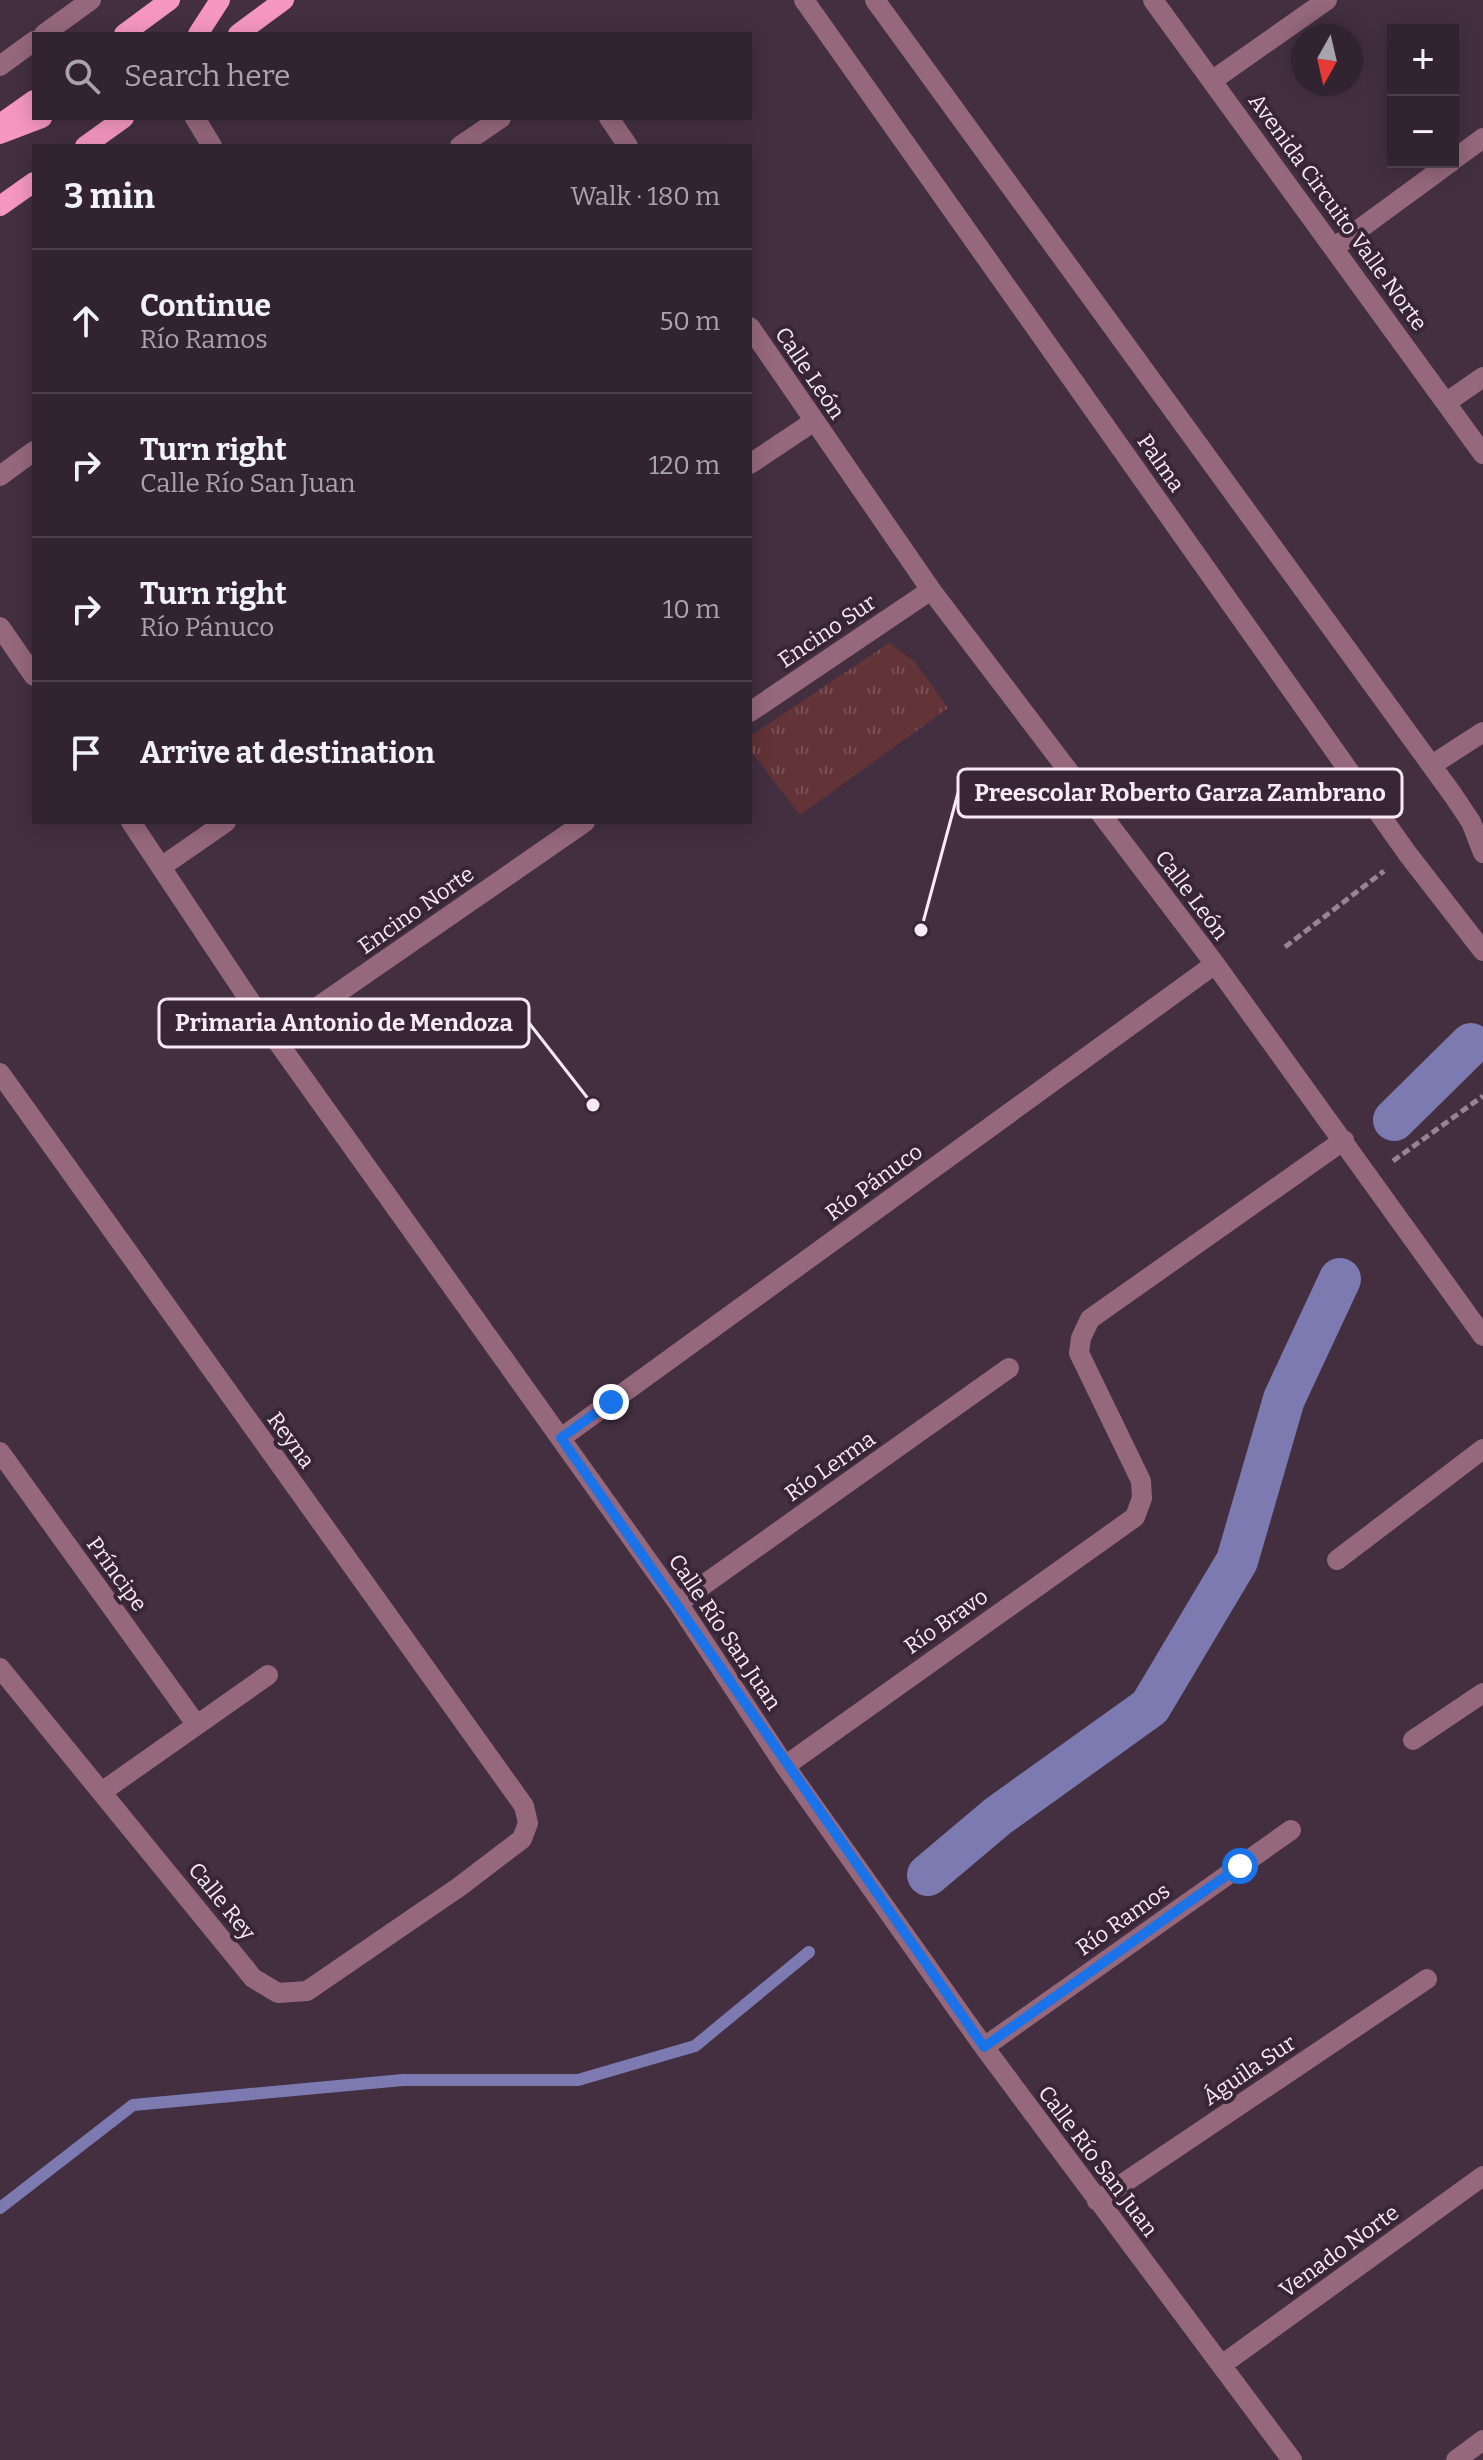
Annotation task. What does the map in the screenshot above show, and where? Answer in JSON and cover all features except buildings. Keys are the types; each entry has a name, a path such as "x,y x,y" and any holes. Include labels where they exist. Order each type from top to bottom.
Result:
{"main road":[{"path":"127,32 170,0"},
{"path":"199,32 220,0"},
{"path":"241,32 284,0"},
{"path":"0,124 32,101"},
{"path":"0,134 37,120"},
{"path":"88,144 121,120"},
{"path":"0,206 32,183"}],"street":[{"path":"47,32 91,0"},
{"name":"Palma","path":"804,0 1407,853 1482,943"},
{"path":"875,0 1432,765 1471,822 1483,853"},
{"name":"Avenida Circuito Valle Norte","path":"1153,0 1483,454"},
{"path":"1213,80 1327,0"},
{"path":"0,66 32,42"},
{"path":"196,120 211,144"},
{"path":"463,144 498,120"},
{"path":"610,120 627,144"},
{"path":"1459,156 1483,138"},
{"path":"1335,247 1442,168"},
{"name":"Calle León","path":"752,330 931,590 1215,964 1483,1336"},
{"path":"1447,402 1483,377"},
{"path":"752,463 813,422"},
{"path":"0,476 32,452"},
{"name":"Encino Sur","path":"752,711 931,590"},
{"path":"0,627 32,673"},
{"path":"1432,765 1483,732"},
{"name":"Calle Río San Juan","path":"132,824 274,1037 678,1603 785,1766 984,2047 1292,2460"},
{"path":"161,867 223,824"},
{"name":"Encino Norte","path":"274,1037 582,824"},
{"name":"Río Pánuco","path":"561,1438 1215,964"},
{"name":"Reyna","path":"0,1073 524,1806 528,1823 522,1839"},
{"name":"Río Bravo","path":"785,1766 1135,1517 1142,1498 1141,1481 1079,1353 1081,1338 1090,1319 1344,1140"},
{"name":"Río Lerma","path":"678,1603 1009,1368"},
{"path":"1337,1560 1483,1449"},
{"name":"Príncipe","path":"0,1452 196,1724"},
{"name":"Calle Rey","path":"0,1668 253,1978 278,1993 307,1991 459,1887 522,1839"},
{"path":"103,1791 268,1675"},
{"path":"1413,1740 1483,1693"},
{"name":"Río Ramos","path":"984,2047 1291,1830"},
{"name":"Águila Sur","path":"1097,2201 1427,1979"},
{"name":"Venado Norte","path":"1223,2364 1483,2176"},
{"path":"1456,2460 1483,2440"}],"path":[{"path":"1285,947 1407,853"},
{"path":"1371,1177 1483,1096"}],"green space":[{"path":"889,643 915,662 948,708 800,815 752,753 752,735"}],"waterway":[{"path":"1394,1120 1471,1044"},
{"path":"928,1875 998,1816 1150,1707 1237,1561 1284,1399 1340,1279"},
{"path":"0,2208 133,2105 403,2080 578,2080 695,2046 809,1952"}],"place":[{"name":"Preescolar Roberto Garza Zambrano","path":"921,930"},
{"name":"Primaria Antonio de Mendoza","path":"593,1105"}],"route":[{"path":"611,1402 561,1438 678,1603 785,1766 984,2047 1240,1866"}]}
